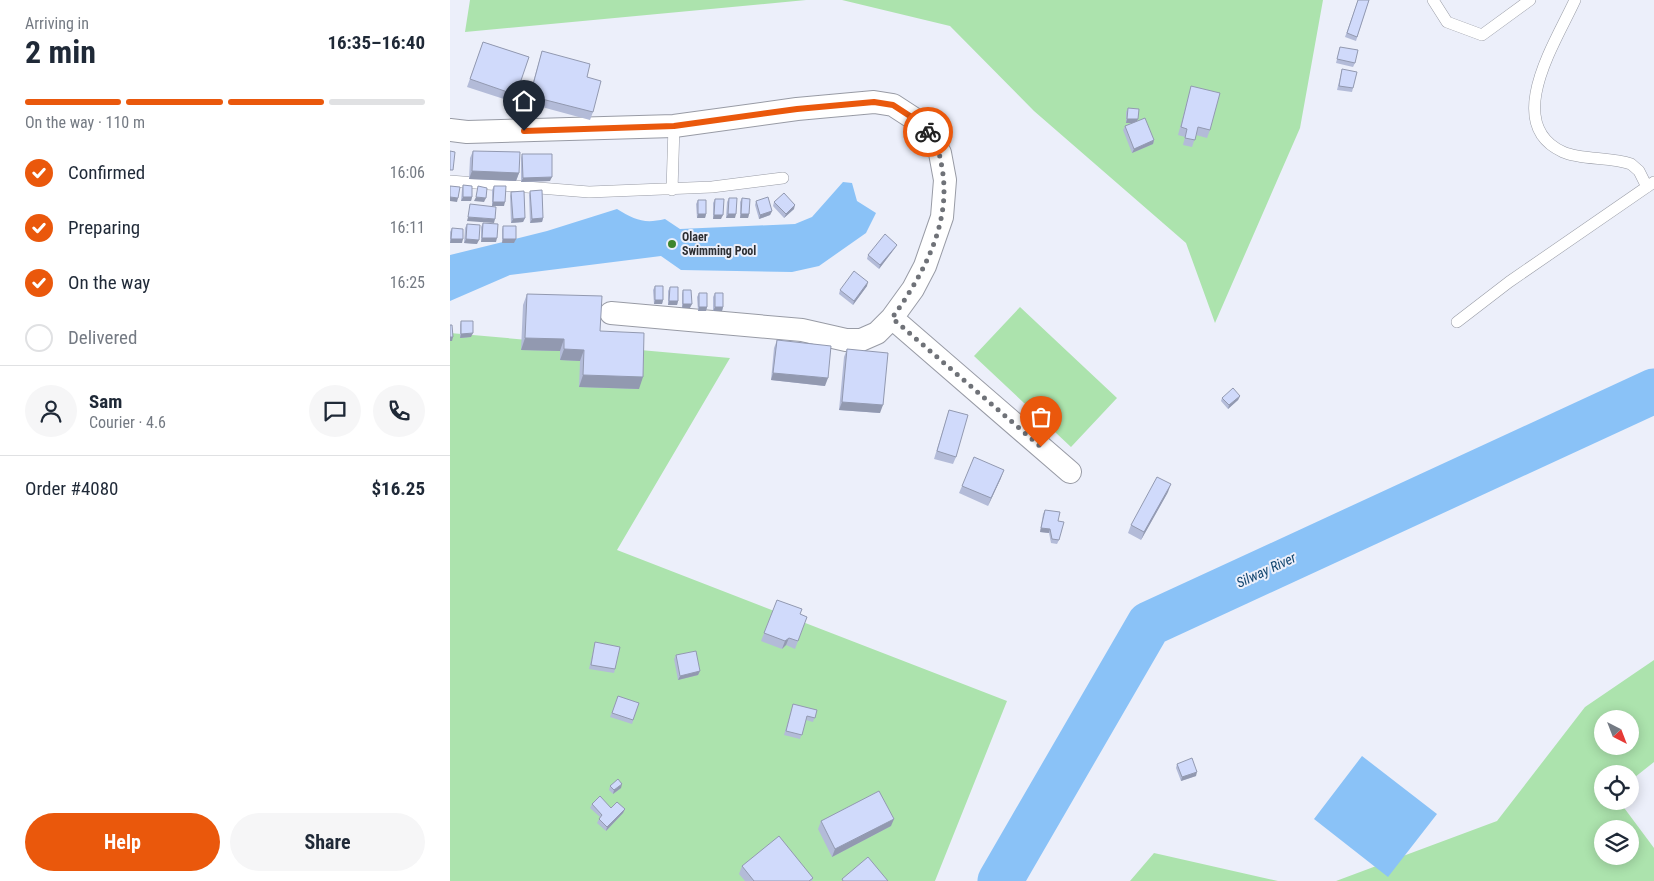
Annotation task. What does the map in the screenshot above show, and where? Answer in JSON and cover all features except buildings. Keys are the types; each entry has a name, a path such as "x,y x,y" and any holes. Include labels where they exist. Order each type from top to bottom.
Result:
{"street":[{"path":"450,130 467,132 674,126 797,109 874,102 893,105 913,118 931,136 940,153 945,180 942,217 925,266 892,318 877,333 862,340 846,340 802,330 610,313"},
{"path":"892,318 1070,472"}],"lane":[{"path":"1433,0 1447,22 1482,35 1530,0"},
{"path":"1457,322 1509,282 1651,184 1631,164 1564,152 1547,140 1539,127 1533,108 1538,81 1575,0"},
{"path":"672,190 674,126"},
{"path":"450,181 589,192 712,188 783,178"}],"green space":[{"path":"470,0 806,0 465,32"},
{"path":"842,0 1323,0 1300,128 1215,323 1186,243 1034,111 950,26"},
{"path":"1020,307 1117,398 1071,447 974,356"},
{"path":"450,333 730,358 617,550 1007,701 935,881 450,881"},
{"path":"1654,660 1654,762 1639,774 1639,765 1594,765 1594,810 1626,810 1633,820 1594,820 1594,865 1639,865 1639,828 1654,848 1654,881 1336,881 1497,821 1585,707"},
{"path":"1154,853 1278,881 1130,881"}],"water":[{"name":"Olaer Swimming Pool","path":"843,182 852,183 857,201 876,213 866,233 819,266 792,272 681,270 661,256 510,275 450,301 450,255 547,231 617,209 640,220 665,219 680,229 795,224 812,217"},
{"path":"1362,756 1437,814 1388,877 1314,819"}],"waterway":[{"name":"Silway River","path":"1000,881 1149,624 1654,391"}],"way so far":[{"path":"928,132 940,153 945,180 942,217 925,266 913,289 892,318 1041,447"}],"place":[{"name":"Olaer Swimming Pool","path":"672,244"}],"route":[{"path":"524,131 674,126 797,109 874,102 893,105 913,118 928,132"}]}
